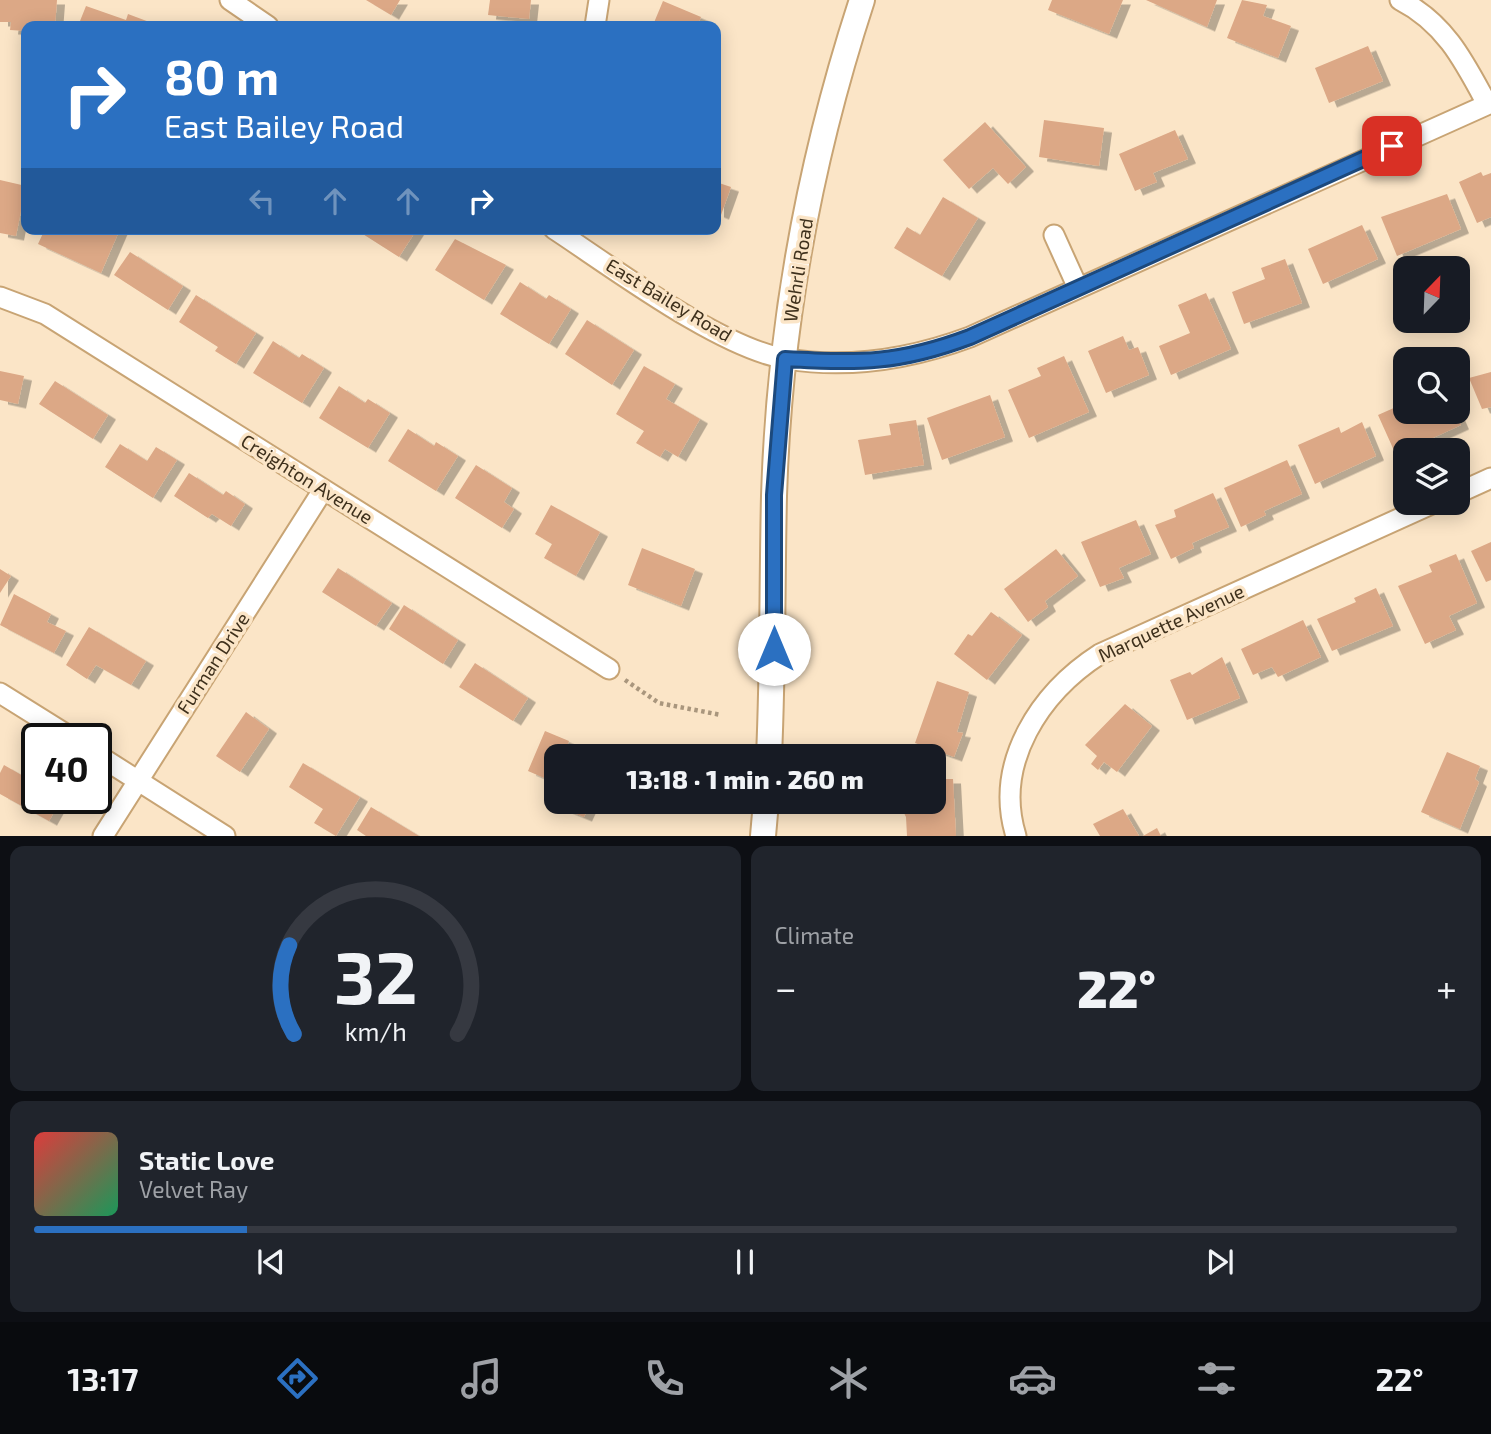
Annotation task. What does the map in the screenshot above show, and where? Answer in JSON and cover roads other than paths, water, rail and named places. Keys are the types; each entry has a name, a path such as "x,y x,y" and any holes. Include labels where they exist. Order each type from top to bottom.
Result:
{"street":[{"path":"230,0 261,21"},
{"path":"596,21 599,0"},
{"name":"Wehrli Road","path":"770,744 774,649 774,495 785,359 800,248 819,148 862,0"},
{"path":"1400,0 1434,23 1450,40 1489,103"},
{"name":"East Bailey Road","path":"563,235 705,326 785,359 865,363 923,354 970,337 1489,103"},
{"path":"1054,235 1078,288"},
{"name":"Creighton Avenue","path":"0,297 46,314 609,670"},
{"path":"1470,488 1491,478"},
{"name":"Furman Drive","path":"103,835 323,490"},
{"name":"Marquette Avenue","path":"1016,835 1012,814 1012,779 1024,735 1042,704 1077,669 1100,654 1407,515"},
{"path":"0,693 48,723"},
{"path":"112,764 225,835"},
{"path":"763,835 765,814"}]}
